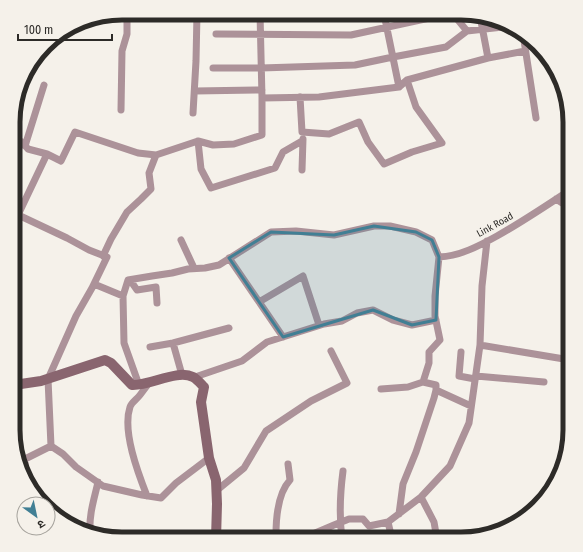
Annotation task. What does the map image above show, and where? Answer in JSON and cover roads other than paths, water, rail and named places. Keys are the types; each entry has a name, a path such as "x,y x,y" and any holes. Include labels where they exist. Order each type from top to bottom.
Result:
{"street":[{"path":"121,110 122,51 127,34 127,20"},
{"path":"193,113 197,20"},
{"path":"20,141 28,149 47,154 61,161 75,132 138,154 156,155 198,141 213,145 234,144 262,135 260,20"},
{"path":"385,20 399,87"},
{"path":"216,34 351,35 420,20"},
{"path":"457,20 467,31"},
{"path":"481,22 488,58"},
{"path":"213,68 355,65 393,56 446,47 467,31 498,27"},
{"path":"523,41 536,118"},
{"path":"195,92 319,97 399,87 407,80 488,58 525,51"},
{"path":"303,132 328,134 359,122 368,142 384,164 412,152 442,143 416,107 407,80"},
{"path":"25,146 44,85"},
{"path":"300,97 303,132 302,170"},
{"path":"198,141 201,169 211,188 275,168 283,152 302,141"},
{"path":"20,206 47,154"},
{"path":"103,256 127,212 151,189 149,173 156,155"},
{"name":"Link Road","path":"440,257 447,257 463,252 487,241 526,219 563,194"},
{"path":"556,199 563,204"},
{"path":"20,216 89,250 107,257 76,316 48,379 51,446"},
{"path":"139,385 124,343 123,296 128,280 172,273 188,268 205,268 219,265 271,232 296,230 334,235 374,226 390,226 416,232 432,240 440,257 435,296 436,320 440,340 430,352 429,363 423,382"},
{"path":"181,240 194,268"},
{"path":"318,532 349,520 363,519 370,526 388,522 421,497 450,466 469,423 480,345 482,286 487,241"},
{"path":"229,258 283,337"},
{"path":"259,302 302,276 319,325"},
{"path":"130,280 137,290 156,287 157,303"},
{"path":"94,284 123,296"},
{"path":"194,378 242,361 267,342 319,325 342,321 357,313 373,310 393,320 412,325 436,320"},
{"path":"150,347 173,343 228,328"},
{"path":"173,343 182,375"},
{"path":"480,345 563,359"},
{"path":"216,491 244,468 266,431 311,401 348,383 331,351"},
{"path":"461,352 459,376 544,382"},
{"path":"20,384 41,381 105,360 111,363 132,385 139,385 187,374 194,378 204,387 201,402 209,458 216,480 216,532"},
{"path":"381,389 408,387 423,382 436,385 434,398 416,452 403,484 399,514"},
{"path":"147,496 129,440 128,421 130,406 149,383"},
{"path":"436,390 471,406"},
{"path":"24,459 51,446"},
{"path":"51,446 64,454 76,467 103,486 161,498 176,483 209,458"},
{"path":"276,532 276,519 280,501 286,484 290,480 288,464"},
{"path":"341,532 340,497 343,471"},
{"path":"90,527 91,509 98,482"},
{"path":"421,497 434,522 436,532"},
{"path":"388,522 390,532"}]}
